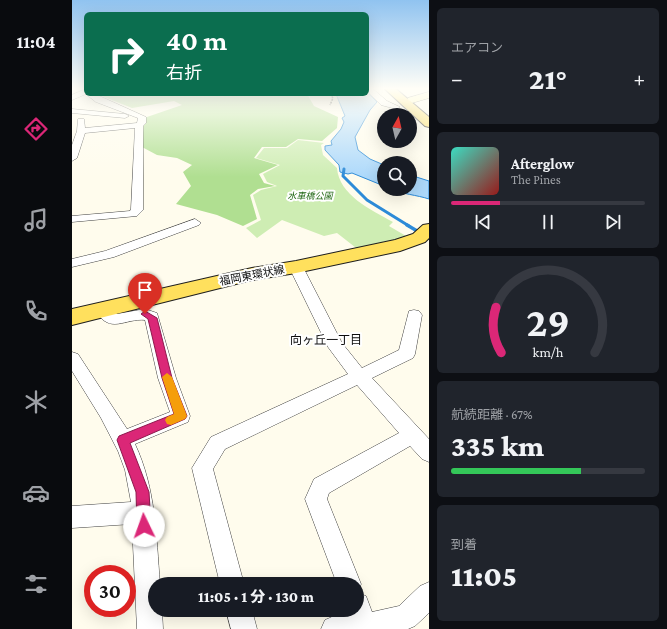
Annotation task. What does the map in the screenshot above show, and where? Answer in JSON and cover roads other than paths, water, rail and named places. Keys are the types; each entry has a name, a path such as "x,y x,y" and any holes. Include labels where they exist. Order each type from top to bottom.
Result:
{"main road":[{"path":"417,128 424,135"},
{"name":"福岡東環状線","path":"72,317 104,311 252,274 296,267 394,246 425,232"}],"street":[{"path":"72,158 81,118"},
{"path":"129,118 141,121"},
{"path":"136,118 141,121"},
{"path":"77,136 141,121"},
{"path":"72,219 133,214 138,210 141,121"},
{"path":"72,263 109,254 195,223"},
{"path":"296,267 336,347 359,376 429,453"},
{"path":"104,311 114,320 145,314 152,318 167,378 181,416 123,440"},
{"path":"230,577 202,468 218,443 407,354 414,315"},
{"path":"72,358 120,432 142,492 150,629"},
{"path":"346,577 316,499 321,486 413,435"},
{"path":"72,517 143,512"},
{"path":"364,616 406,617 429,595"},
{"path":"241,617 244,629"},
{"path":"334,629 359,617"}],"water":[{"path":"342,118 365,118 355,137 358,150 370,159 377,162 377,183 352,173 348,174 340,172 339,165 325,150 325,146 332,145 331,141 341,129 344,122"},
{"path":"417,177 429,181 429,199 417,196"}],"waterway":[{"path":"344,169 343,176 367,200 409,226"},
{"path":"407,225 429,238"}],"district":[{"name":"向ヶ丘一丁目","path":"326,340"}],"park label":[{"name":"水車橋公園","path":"310,196"}]}
